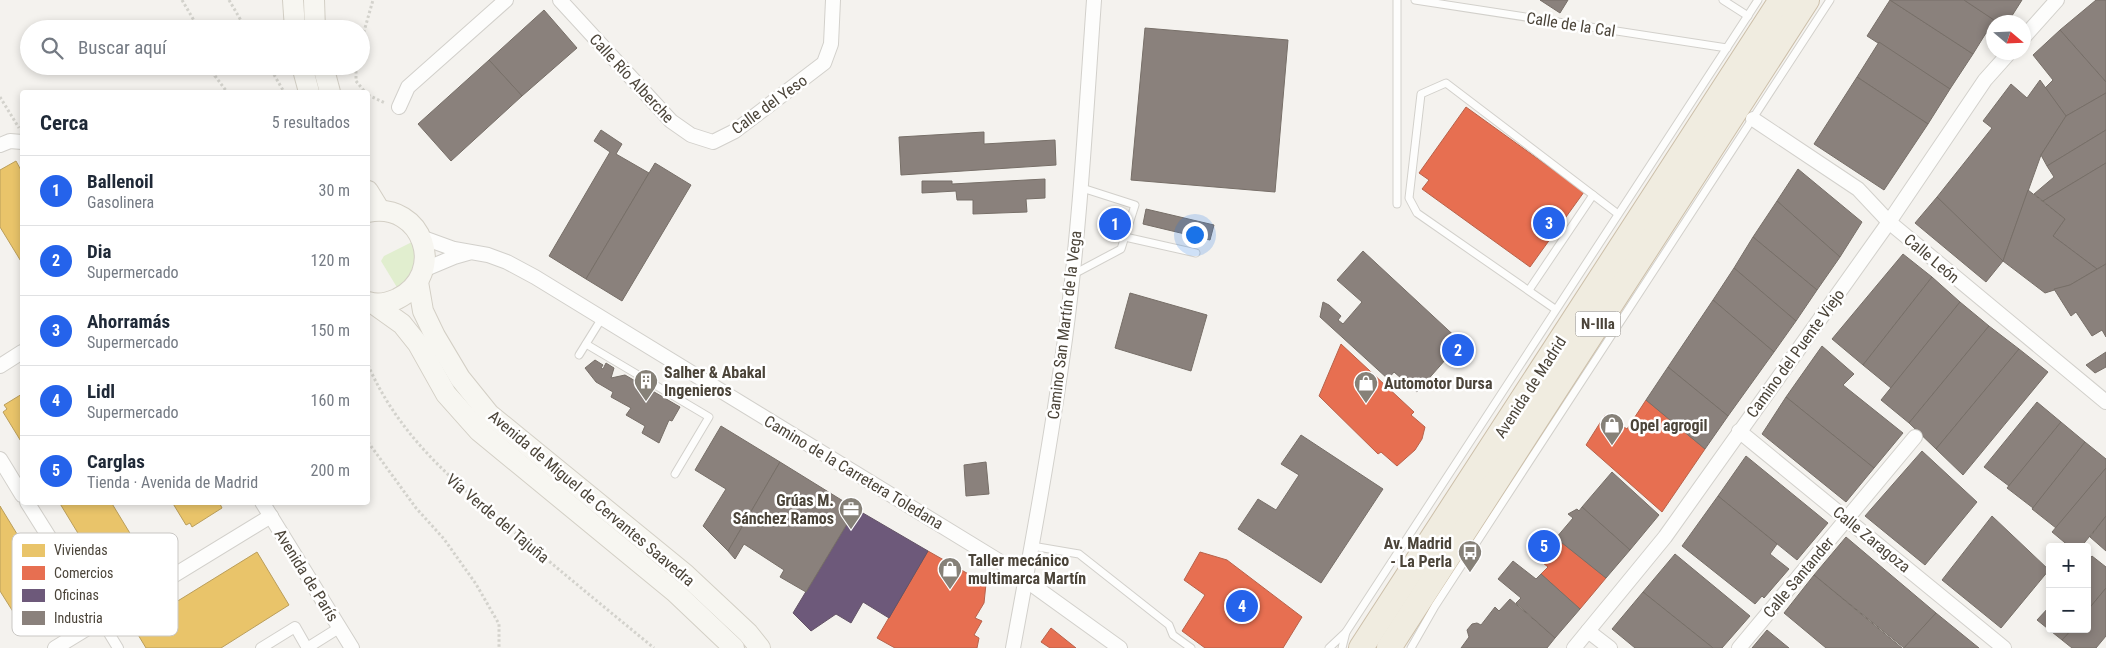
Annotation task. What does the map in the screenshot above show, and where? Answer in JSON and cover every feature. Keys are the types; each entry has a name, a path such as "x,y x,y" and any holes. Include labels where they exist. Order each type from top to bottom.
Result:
{"highway":[{"name":"Avenida de Madrid","path":"1353,640 1781,0"},
{"name":"Avenida de Madrid","path":"1389,648 1807,0"}],"main road":[{"path":"293,0 294,20"},
{"path":"314,0 315,20"},
{"path":"304,75 308,90"},
{"path":"325,75 329,90"},
{"path":"373,210 395,212 410,222 421,237"},
{"name":"Avenida de Miguel de Cervantes Saavedra","path":"421,237 425,256 421,276 423,311 435,336 460,378 489,414 685,574 748,633 760,648"},
{"path":"370,303 391,302 406,294 421,276"},
{"name":"Avenida de Miguel de Cervantes Saavedra","path":"370,303 402,324 418,344 446,394 479,431 675,592 734,648"}],"street":[{"path":"399,107 408,86 506,0"},
{"name":"Calle Río Alberche","path":"560,0 671,121 691,134 713,142"},
{"name":"Calle del Yeso","path":"713,142 735,131 824,64 831,44 833,0"},
{"name":"Camino San Martín de la Vega","path":"1013,648 1032,546 1065,338 1094,0"},
{"path":"2031,30 2057,0"},
{"name":"Camino del Puente Viejo","path":"1574,648 1664,537 1889,222 1985,80 2003,60"},
{"name":"Calle León","path":"1753,119 1858,189 1889,222 2106,402"},
{"path":"0,145 10,141 20,142"},
{"name":"Camino de la Carretera Toledana","path":"421,237 442,246 474,252 508,262 999,560 1120,648"},
{"path":"421,276 454,257 474,252"},
{"path":"0,366 20,353"},
{"name":"Calle Zaragoza","path":"1739,430 2004,648"},
{"name":"Calle Santander","path":"1739,648 1915,437"},
{"path":"0,459 20,492"},
{"path":"29,505 46,533"},
{"name":"Avenida de París","path":"264,505 352,648"},
{"path":"178,573 271,516"},
{"path":"261,648 295,627 307,648 339,628"},
{"path":"1588,631 1610,648"},
{"path":"56,648 75,636"},
{"path":"111,636 118,648"}],"lane":[{"path":"1397,0 1397,204"},
{"name":"Calle de la Cal","path":"1415,0 1727,48"},
{"path":"1723,0 1748,16"},
{"path":"1342,648 1353,640 1555,309 1758,0"},
{"path":"1411,648 1435,606 1830,0"},
{"path":"1555,309 1417,213 1410,198 1421,94 1446,83 1618,214"},
{"path":"1071,275 1121,249 1135,205 1079,188"},
{"path":"1528,290 1593,195"},
{"path":"1125,237 1196,253"},
{"path":"579,355 602,318"},
{"path":"586,344 709,417 676,474"},
{"path":"1032,546 1079,554 1169,625 1173,635 1191,648"},
{"path":"1329,648 1353,640"}],"path":[{"path":"182,0 194,20"},
{"path":"229,0 241,20"},
{"path":"367,20 373,0"},
{"path":"216,75 226,90"},
{"path":"274,75 283,90"},
{"path":"356,75 356,81 363,90"},
{"path":"370,96 399,107"},
{"path":"0,97 20,131"},
{"name":"Vía Verde del Tajuña","path":"370,370 380,392 399,421 448,477 654,648"},
{"path":"370,445 416,508 444,539 476,584 500,624 499,648"}],"green space":[{"path":"412,242 415,256 414,262 407,279 398,289 381,261 384,256"}],"building: Viviendas":[{"path":"16,161 20,168 20,260 0,227 0,170"},
{"path":"20,395 20,440 3,412 7,409 4,405"},
{"path":"61,505 113,505 130,533 78,533"},
{"path":"174,505 220,505 222,508 192,527 190,523 186,525"},
{"path":"0,506 16,533 12,533 12,610 0,591"},
{"path":"257,552 289,605 221,648 146,648 139,636 178,636 178,601"}],"building: Comercios":[{"path":"1466,107 1584,192 1530,267 1422,189 1429,180 1419,173"},
{"name":"Automotor Dursa","path":"1341,344 1414,412 1411,415 1425,427 1422,439 1415,450 1397,466 1381,452 1378,454 1319,396"},
{"path":"1646,400 1705,449 1662,512 1586,445 1605,415 1627,429"},
{"path":"1541,534 1551,543 1556,538 1606,578 1580,609 1541,574 1548,567 1527,550"},
{"path":"928,551 986,584 984,603 975,618 982,621 974,635 979,638 977,648 895,648 877,638"},
{"path":"1200,552 1227,560 1302,617 1283,648 1205,648 1182,631 1205,595 1184,580"},
{"path":"1051,628 1076,648 1050,648 1041,642"}],"building: Oficinas":[{"path":"856,509 928,551 889,618 863,602 851,623 836,614 811,631 793,613"}],"building: Industria":[{"path":"1540,0 1568,0 1560,13"},
{"path":"1890,0 1973,54 1950,89 1867,36"},
{"path":"1890,0 1964,0 1987,15 1986,33 1973,54"},
{"path":"1964,0 2022,0 2012,15 1986,15"},
{"path":"2096,0 2106,0 2106,82 2060,30"},
{"path":"544,10 577,48 522,96 489,60"},
{"path":"1145,28 1288,40 1275,192 1131,180"},
{"path":"2060,30 2106,82 2106,93 2066,116 2045,88 2053,80 2033,55"},
{"path":"1879,42 1950,89 1928,124 1857,77"},
{"path":"489,60 522,96 451,161 418,124"},
{"path":"1857,77 1928,124 1884,190 1814,144"},
{"path":"2040,80 2066,116 2041,155 2003,261 1937,197 1992,128 1983,121 2011,84 2027,98"},
{"path":"2106,93 2106,130 2047,166 2041,155 2066,116"},
{"path":"601,130 622,144 616,154 649,173 586,279 549,256 610,152 594,141"},
{"path":"2106,130 2106,163 2043,201 2034,194 2054,177 2047,166"},
{"path":"984,132 984,144 1055,140 1056,165 901,175 899,137"},
{"path":"655,163 691,185 622,301 586,279"},
{"path":"2106,163 2106,264 2097,269 2053,236 2065,219 2043,201"},
{"path":"1798,169 1862,222 1840,257 1777,201"},
{"path":"1045,179 1045,198 1026,199 1027,212 973,214 973,200 957,200 956,191 922,193 922,181 952,181 952,184"},
{"path":"2028,190 2065,219 2053,236 2097,269 2070,285 2045,293 2003,261"},
{"path":"1937,197 2003,261 1986,282 1915,223"},
{"path":"1777,201 1840,257 1817,290 1753,237"},
{"path":"1146,209 1214,225 1210,240 1143,224"},
{"path":"1753,237 1817,290 1796,321 1734,268"},
{"path":"1363,251 1461,342 1417,392 1394,372 1388,379 1320,317 1323,302 1341,316 1338,320 1343,324 1362,302 1337,280"},
{"path":"1903,254 1932,277 1863,365 1832,339"},
{"path":"2106,264 2106,337 2102,330 2092,336 2076,312 2071,316 2054,289 2070,285"},
{"path":"1734,268 1796,321 1774,352 1713,300"},
{"path":"1932,277 1960,302 1891,388 1863,365"},
{"path":"1130,293 1207,315 1191,371 1115,348"},
{"path":"1713,300 1774,352 1728,416 1668,367"},
{"path":"1960,302 1989,326 1909,423 1881,400"},
{"path":"1989,326 2019,349 1936,449 1909,423"},
{"path":"1822,346 1854,374 1843,385 1903,433 1874,468 1786,397"},
{"path":"2019,349 2048,372 1963,475 1936,449"},
{"path":"2106,352 2106,367 2095,373 2086,365"},
{"name":"Salher & Abakal Ingenieros","path":"595,360 603,365 601,368 603,369 606,363 614,368 611,378 625,375 680,407 672,421 669,420 659,443 642,433 645,426 626,415 631,408 611,397 613,392 596,382 585,368"},
{"path":"1668,367 1728,416 1705,449 1646,400"},
{"path":"1786,397 1874,468 1846,502 1762,434"},
{"path":"2037,402 2061,422 2009,486 1984,467"},
{"path":"2061,422 2085,442 2033,508 2007,488"},
{"path":"721,426 780,462 728,551 703,526 726,489 695,470"},
{"path":"1301,435 1383,489 1321,583 1238,529 1258,499 1276,510 1299,475 1281,464"},
{"path":"2085,442 2106,459 2106,468 2056,528 2032,509"},
{"path":"1922,451 1977,502 1925,565 1865,516"},
{"path":"1746,456 1828,523 1797,560 1718,496"},
{"path":"780,462 856,509 806,592 780,577 784,570 744,544 735,559 728,551"},
{"path":"986,462 989,494 966,496 964,465"},
{"path":"2106,468 2106,516 2084,543 2065,543 2052,532"},
{"path":"1612,472 1659,515 1630,550 1582,507"},
{"path":"1718,496 1777,544 1770,554 1789,569 1764,598 1762,596 1755,604 1682,546"},
{"path":"1582,507 1630,550 1606,578 1556,538 1573,518 1568,514 1577,509 1579,511"},
{"path":"1992,516 2046,567 2046,574 2001,628 1942,580"},
{"path":"2106,516 2106,551 2090,537"},
{"path":"1846,537 1936,613 1904,648 1814,575"},
{"path":"1675,554 1750,616 1722,648 1713,648 1643,592"},
{"path":"2092,556 2106,567 2106,588 2091,606 2091,588"},
{"path":"1513,561 1536,579 1541,574 1580,609 1555,638 1516,603 1521,598 1498,579"},
{"path":"1814,575 1902,648 1826,648 1784,613"},
{"path":"2106,588 2106,636 2096,648 2072,648 2062,640 2068,633 2091,633 2091,606"},
{"path":"1643,592 1713,648 1635,648 1612,629"},
{"path":"1510,599 1555,638 1547,648 1461,648 1469,637 1467,630 1472,624 1477,623 1481,625 1495,607 1499,611"},
{"path":"2046,610 2046,627 2037,620"},
{"path":"1936,613 1979,648 1904,648"},
{"path":"1767,630 1789,648 1752,648"},
{"path":"2053,633 2068,633 2062,640"}],"place":[{"name":"Ahorramás","path":"1549,223"},
{"name":"Ballenoil","path":"1115,224"},
{"name":"Dia","path":"1458,350"},
{"name":"Salher & Abakal Ingenieros","path":"646,402"},
{"name":"Automotor Dursa","path":"1366,404"},
{"name":"Opel agrogil","path":"1612,446"},
{"name":"Grúas M. Sánchez Ramos","path":"851,530"},
{"name":"Carglas","path":"1544,546"},
{"name":"Av. Madrid - La Perla","path":"1470,573"},
{"name":"Taller mecánico multimarca Martín","path":"950,590"},
{"name":"Lidl","path":"1242,606"}]}
